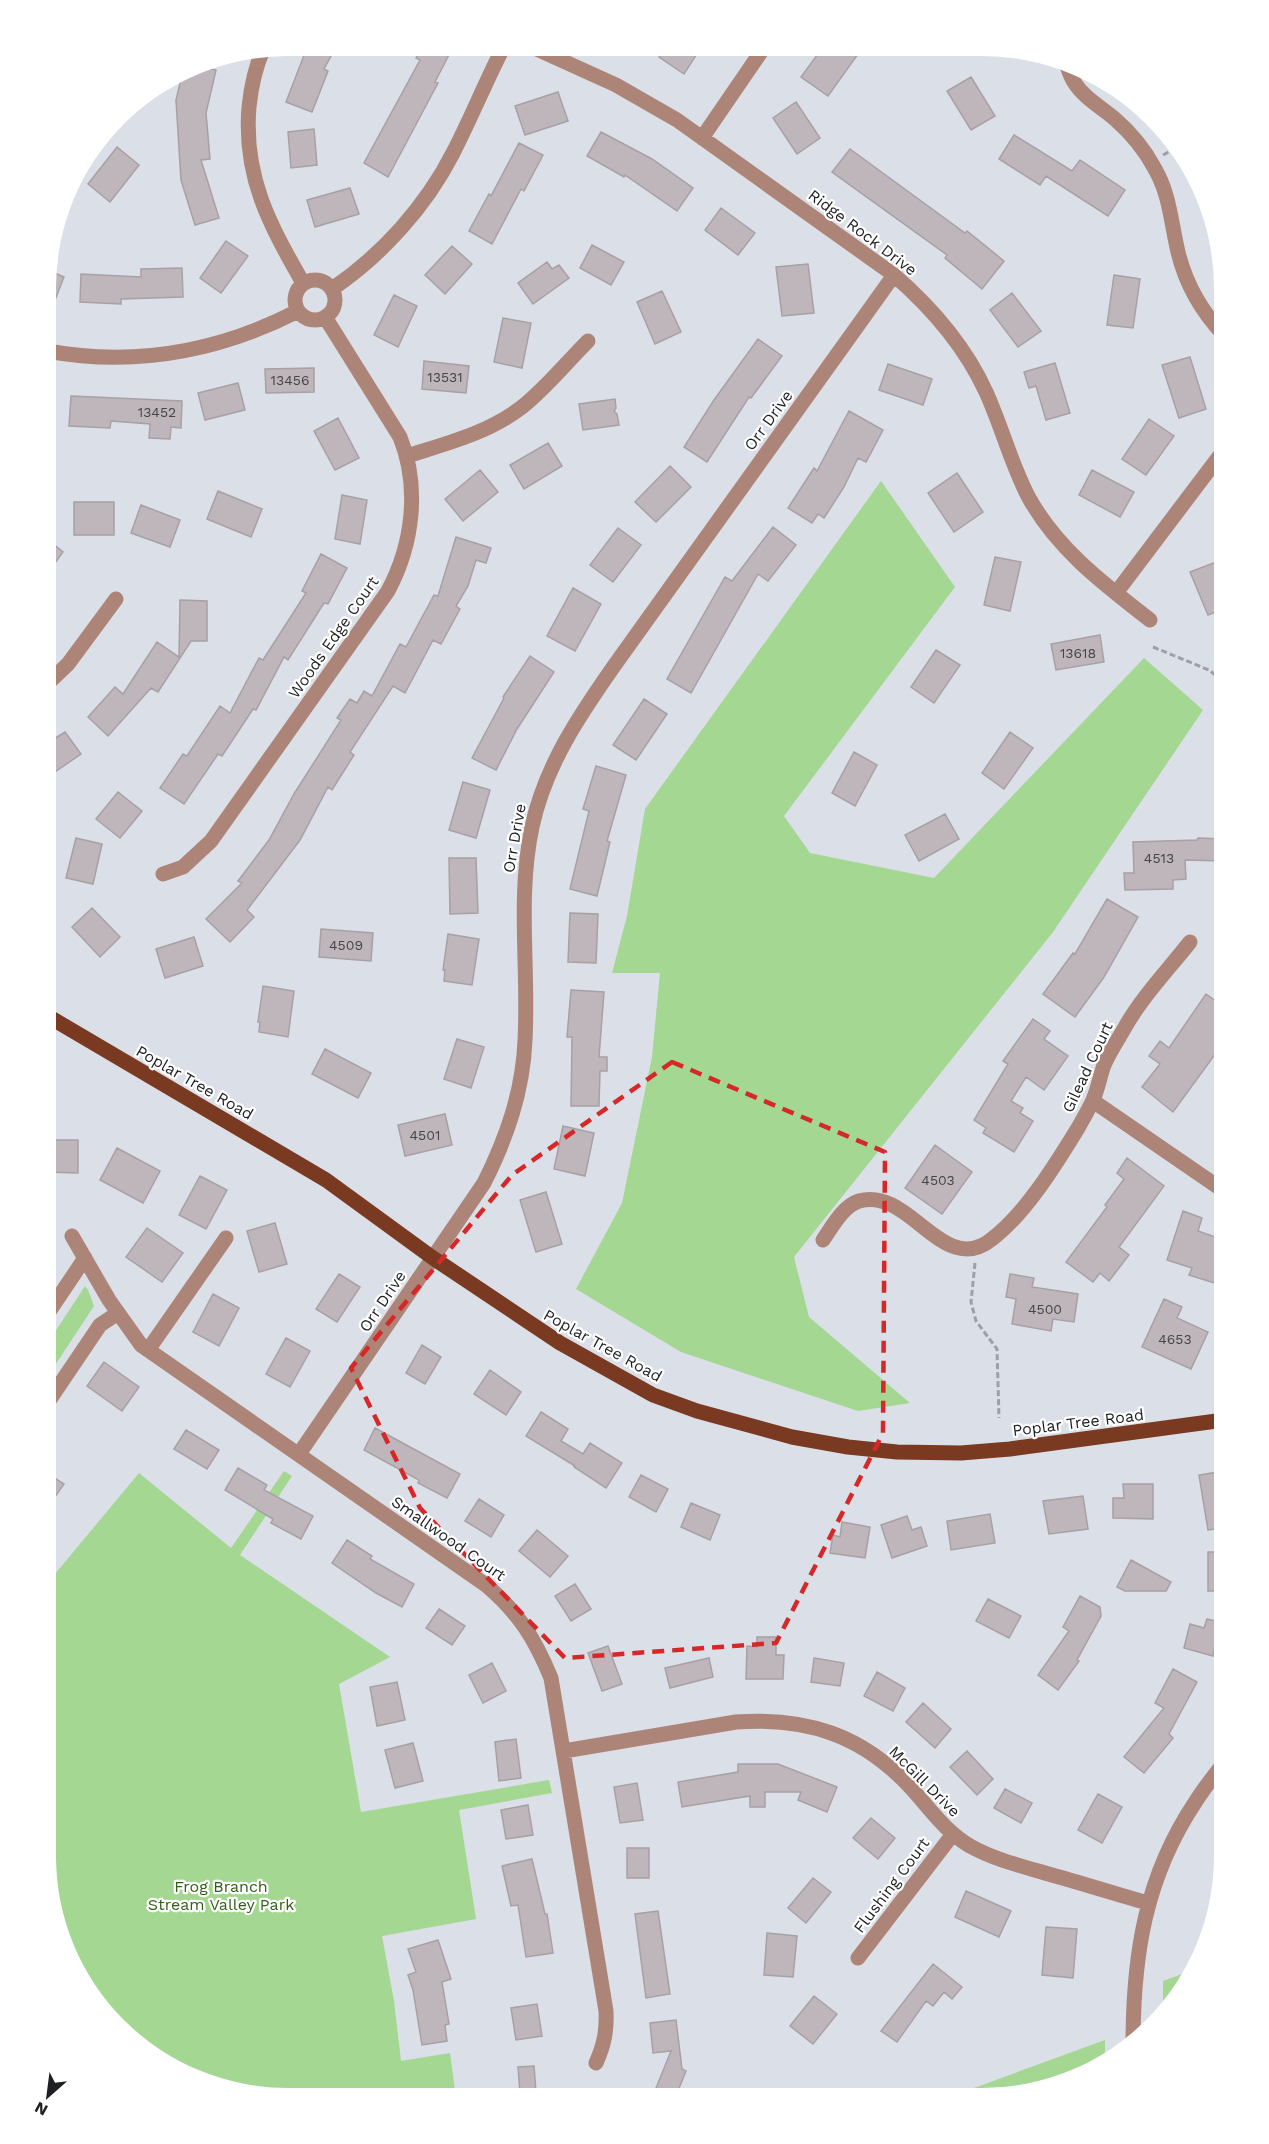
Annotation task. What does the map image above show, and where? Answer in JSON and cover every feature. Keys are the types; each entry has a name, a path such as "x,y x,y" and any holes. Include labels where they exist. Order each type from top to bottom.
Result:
{"main road":[{"name":"Poplar Tree Road","path":"56,1021 326,1180 433,1258 551,1338 653,1395 697,1411 792,1437 848,1447 961,1453 1011,1449 1214,1421"}],"street":[{"path":"332,289 376,254 424,200 453,154 500,55"},
{"name":"Ridge Rock Drive","path":"550,55 616,85 677,120 894,275 918,296 944,325 975,370 996,417 1011,460 1029,498 1044,521 1080,564 1150,620"},
{"path":"702,138 759,55"},
{"path":"261,57 251,89 248,126 252,168 262,206 303,284"},
{"path":"1070,73 1074,82 1088,98 1128,132 1142,148 1155,169 1170,206 1177,250 1186,279 1201,307 1214,323"},
{"name":"Orr Drive","path":"299,1454 484,1182 505,1137 522,1073 525,1040 524,888 527,852 539,799 559,751 614,666 894,275"},
{"path":"316,280 322,281 332,289 335,301 326,317 308,319 298,312 294,300 303,284 316,280"},
{"path":"56,352 104,358 167,355 229,341 298,312"},
{"name":"Woods Edge Court","path":"163,874 183,867 211,841 388,591 402,562 410,531 411,501 407,456 400,437 326,317"},
{"path":"407,456 466,438 508,416 538,393 588,341"},
{"path":"1116,593 1214,463"},
{"path":"56,675 68,664 116,599"},
{"name":"Gilead Court","path":"974,1250 992,1239 1020,1211 1042,1184 1093,1101 1104,1065 1126,1026 1190,942"},
{"path":"1093,1101 1214,1184"},
{"path":"823,1240 838,1217 849,1207 859,1201 876,1200 896,1207 949,1245 961,1250 974,1250"},
{"name":"Smallwood Court","path":"72,1236 118,1313 141,1345 486,1585 516,1613 539,1650 551,1678 564,1751 606,2011 607,2029 596,2063"},
{"path":"148,1350 226,1238"},
{"path":"56,1301 85,1258"},
{"path":"56,1390 100,1325 118,1313"},
{"name":"McGill Drive","path":"564,1751 736,1722 763,1720 790,1722 817,1728 843,1737 881,1760 911,1788 940,1823 972,1847 1003,1860 1148,1903"},
{"path":"1134,2032 1135,1979 1139,1944 1148,1903 1176,1834 1196,1800 1214,1777"},
{"name":"Flushing Court","path":"858,1958 953,1834"}],"path":[{"path":"1153,646 1214,674"},
{"path":"974,1250 971,1302 976,1321 997,1349 999,1418"}],"highlighted area":[{"path":"672,1062 885,1152 883,1433 776,1643 565,1658 420,1508 351,1368 512,1175"}],"green space":[{"path":"881,481 955,587 784,816 810,853 934,878 1144,658 1203,710 1053,932 794,1257 809,1317 910,1403 858,1411 681,1352 576,1289 622,1203 652,1057 660,973 612,973 627,916 645,809"},
{"path":"85,1286 94,1306 56,1364 56,1331"},
{"name":"Frog Branch Stream Valley Park","path":"284,1471 292,1476 240,1555 390,1657 339,1684 361,1812 549,1780 552,1793 459,1810 476,1919 382,1936 394,2001 401,2061 450,2053 455,2088 272,2088 227,2081 198,2071 146,2041 123,2021 95,1986 73,1946 63,1917 56,1872 56,1573 139,1473 231,1548"},
{"path":"1181,1974 1163,2002 1163,1981"},
{"path":"1105,2040 1105,2053 1071,2071 1042,2081 1012,2087 974,2088"}],"building":[{"path":"304,55 332,55 324,69 328,71 312,112 286,102"},
{"path":"418,55 449,55 435,82 438,83 388,177 364,163 420,60 416,58"},
{"path":"660,55 696,55 684,74 659,57"},
{"path":"817,55 857,55 828,96 801,77"},
{"path":"210,69 216,70 206,113 210,159 201,160 219,218 195,225 181,180 176,100 180,82"},
{"path":"971,77 995,116 971,130 947,91"},
{"path":"558,92 568,121 525,135 515,106"},
{"path":"796,102 820,138 797,154 773,118"},
{"path":"314,129 317,165 291,168 288,132"},
{"path":"601,132 652,159 693,188 677,211 625,175 624,177 587,156"},
{"path":"1014,135 1072,171 1080,160 1125,190 1108,216 1046,176 1040,185 999,159"},
{"path":"519,143 543,155 524,191 521,189 492,244 469,231 489,194 491,196"},
{"path":"117,147 139,165 110,202 88,184"},
{"path":"850,149 965,233 967,231 1004,261 982,289 945,258 947,255 832,172"},
{"path":"350,188 359,214 315,227 307,200"},
{"path":"721,208 755,233 738,255 705,230"},
{"path":"226,241 248,256 221,293 200,278"},
{"path":"592,245 624,262 611,285 580,268"},
{"path":"452,246 472,264 445,294 425,275"},
{"path":"547,262 552,269 559,265 569,278 533,304 518,283"},
{"path":"808,264 814,313 782,316 776,267"},
{"path":"182,268 183,297 121,299 121,304 80,302 81,274 141,277 141,269"},
{"path":"56,274 64,277 56,298"},
{"path":"1114,275 1140,279 1133,328 1107,325"},
{"path":"662,291 681,332 655,344 637,302"},
{"path":"1012,293 1041,331 1018,347 990,310"},
{"path":"394,295 417,306 398,347 374,335"},
{"path":"503,318 531,323 522,368 494,362"},
{"path":"758,339 782,356 751,398 749,397 707,462 684,447 714,400"},
{"path":"1190,357 1206,409 1179,418 1162,365"},
{"path":"424,361 469,366 466,393 422,389"},
{"path":"1055,363 1070,413 1046,420 1036,386 1029,388 1024,372"},
{"path":"888,364 932,379 923,405 879,390"},
{"path":"314,368 314,392 266,393 265,369"},
{"path":"238,383 245,410 205,420 198,393"},
{"path":"71,396 182,401 181,428 171,427 170,439 149,438 150,424 111,421 110,428 69,426"},
{"path":"615,399 614,411 617,414 619,425 583,430 579,404"},
{"path":"849,411 883,430 866,462 858,458 844,487 824,518 818,514 812,523 788,508 814,468 817,471"},
{"path":"338,418 359,458 335,470 314,431"},
{"path":"1149,419 1174,436 1146,475 1122,459"},
{"path":"548,443 562,466 524,489 510,465"},
{"path":"670,466 691,487 656,522 635,502"},
{"path":"480,470 498,492 463,521 445,499"},
{"path":"1092,470 1134,492 1120,517 1079,495"},
{"path":"957,473 983,512 954,532 928,493"},
{"path":"218,491 262,509 251,537 207,519"},
{"path":"342,495 367,500 360,544 335,539"},
{"path":"74,502 114,502 114,535 74,535"},
{"path":"141,505 180,520 170,547 131,533"},
{"path":"773,527 796,545 768,581 758,574 691,693 667,679 725,577 732,581"},
{"path":"618,528 641,545 613,582 590,565"},
{"path":"456,537 491,548 486,563 476,560 468,586 456,606 460,609 441,644 433,640 405,693 393,686 350,752 354,755 332,790 328,787 300,840 247,910 254,917 230,942 206,919 242,883 238,881 269,840 294,794 341,720 337,718 350,699 357,703 364,691 372,696 400,644 406,647 434,595 438,596"},
{"path":"56,546 63,552 56,562"},
{"path":"321,554 347,568 328,604 324,603 288,660 284,657 256,710 253,709 222,756 218,754 184,804 160,788 183,754 187,756 220,706 230,713 259,658 263,660 306,593 302,591"},
{"path":"995,557 1021,562 1010,611 984,605"},
{"path":"1214,563 1214,613 1208,615 1190,572"},
{"path":"573,588 601,604 575,651 547,636"},
{"path":"180,600 207,601 207,641 191,641 158,692 151,688 108,736 88,717 115,687 123,694 157,642 179,657"},
{"path":"1100,635 1104,662 1056,670 1051,644"},
{"path":"936,650 960,665 934,703 911,687"},
{"path":"530,656 554,672 517,729 496,770 472,758 503,697"},
{"path":"644,699 667,714 636,760 613,745"},
{"path":"65,732 81,754 56,771 56,738"},
{"path":"1010,732 1033,748 1004,789 982,773"},
{"path":"854,752 877,765 855,806 832,793"},
{"path":"596,766 626,775 607,841 610,842 597,896 570,889 589,811 583,809"},
{"path":"463,782 490,790 476,838 449,830"},
{"path":"118,792 142,811 120,838 96,819"},
{"path":"945,814 959,839 919,861 905,835"},
{"path":"76,838 102,844 93,884 66,878"},
{"path":"1198,838 1214,839 1214,861 1185,860 1186,879 1173,880 1173,889 1125,890 1124,873 1134,873 1133,842 1197,840"},
{"path":"449,858 476,858 478,913 450,914"},
{"path":"1107,899 1138,917 1104,977 1075,1017 1043,994 1073,953 1075,954"},
{"path":"92,908 120,937 100,957 72,927"},
{"path":"570,913 598,914 596,963 568,962"},
{"path":"321,929 373,933 371,961 319,957"},
{"path":"448,934 479,939 472,985 444,981 445,970 443,970"},
{"path":"194,937 203,966 165,978 156,949"},
{"path":"263,986 294,991 288,1037 259,1032 260,1022 258,1022"},
{"path":"571,990 604,992 599,1057 607,1057 607,1071 600,1071 599,1106 571,1106 572,1037 567,1037"},
{"path":"1206,994 1214,1000 1214,1056 1173,1112 1142,1087 1160,1064 1149,1056 1160,1041 1169,1048"},
{"path":"1033,1019 1050,1031 1044,1039 1068,1056 1044,1090 1026,1077 1011,1101 1023,1108 1020,1113 1033,1121 1014,1152 983,1133 986,1128 974,1120 1008,1064 1003,1061"},
{"path":"457,1039 484,1047 471,1088 444,1079"},
{"path":"325,1049 371,1073 358,1098 312,1074"},
{"path":"445,1114 452,1145 405,1156 398,1125"},
{"path":"563,1126 594,1133 585,1176 554,1169"},
{"path":"56,1140 78,1140 78,1173 56,1172"},
{"path":"935,1145 972,1172 942,1214 905,1188"},
{"path":"117,1148 160,1171 143,1203 100,1180"},
{"path":"1127,1158 1164,1186 1119,1247 1129,1255 1109,1281 1100,1273 1093,1282 1066,1262 1107,1207 1105,1205 1124,1179 1117,1173"},
{"path":"200,1176 227,1190 206,1229 179,1215"},
{"path":"546,1192 562,1244 536,1252 520,1200"},
{"path":"1183,1211 1202,1218 1198,1231 1214,1237 1214,1283 1189,1275 1192,1268 1167,1260"},
{"path":"275,1223 287,1264 259,1272 247,1231"},
{"path":"147,1228 183,1253 162,1282 126,1257"},
{"path":"339,1274 360,1287 337,1322 316,1309"},
{"path":"1010,1274 1034,1278 1032,1287 1078,1294 1074,1322 1053,1319 1051,1331 1012,1324 1016,1299 1006,1297"},
{"path":"213,1294 239,1308 219,1346 193,1332"},
{"path":"1164,1299 1182,1307 1177,1318 1208,1332 1191,1369 1142,1347"},
{"path":"286,1338 310,1351 290,1387 266,1374"},
{"path":"422,1345 441,1357 425,1384 406,1373"},
{"path":"104,1362 139,1387 122,1411 87,1386"},
{"path":"490,1370 521,1392 506,1415 474,1394"},
{"path":"541,1412 568,1429 561,1441 583,1454 590,1443 622,1463 606,1488 526,1436"},
{"path":"375,1428 460,1474 447,1498 364,1450"},
{"path":"186,1430 219,1450 207,1469 174,1449"},
{"path":"238,1468 267,1485 264,1490 313,1516 301,1539 271,1523 273,1519 225,1490"},
{"path":"1214,1473 1214,1529 1208,1530 1199,1475"},
{"path":"641,1475 668,1489 656,1512 629,1497"},
{"path":"56,1479 64,1484 56,1495"},
{"path":"1123,1484 1153,1484 1153,1519 1113,1518 1113,1498 1124,1498"},
{"path":"1083,1496 1088,1529 1049,1534 1043,1501"},
{"path":"479,1499 504,1515 491,1537 465,1521"},
{"path":"691,1503 720,1515 710,1540 681,1527"},
{"path":"990,1514 995,1543 951,1550 947,1521"},
{"path":"907,1516 912,1530 921,1527 927,1546 892,1558 881,1525"},
{"path":"842,1522 870,1527 865,1558 830,1553 833,1535 840,1537"},
{"path":"537,1530 568,1556 550,1577 519,1551"},
{"path":"347,1540 372,1556 370,1559 414,1584 402,1607 376,1593 332,1563"},
{"path":"1208,1552 1214,1552 1214,1591 1208,1591"},
{"path":"1131,1560 1171,1582 1166,1591 1125,1591 1117,1587"},
{"path":"575,1584 591,1609 571,1621 555,1596"},
{"path":"1080,1596 1100,1607 1101,1616 1077,1660 1079,1661 1058,1690 1038,1675 1069,1631 1063,1627"},
{"path":"988,1599 1021,1616 1009,1638 976,1621"},
{"path":"439,1609 465,1626 452,1645 426,1628"},
{"path":"1207,1619 1214,1621 1213,1656 1184,1648 1190,1624 1204,1628"},
{"path":"757,1637 776,1637 776,1655 784,1655 783,1679 746,1679 747,1646 757,1647"},
{"path":"608,1646 622,1684 602,1691 588,1653"},
{"path":"709,1658 713,1677 670,1688 665,1668"},
{"path":"814,1658 844,1663 840,1686 811,1682"},
{"path":"492,1663 506,1691 483,1703 469,1675"},
{"path":"1173,1669 1197,1682 1169,1734 1173,1738 1144,1773 1124,1757 1164,1708 1155,1703"},
{"path":"877,1672 905,1688 893,1711 864,1696"},
{"path":"397,1682 405,1720 377,1726 370,1687"},
{"path":"923,1703 951,1729 935,1748 906,1722"},
{"path":"516,1739 521,1778 499,1781 495,1742"},
{"path":"413,1743 423,1781 395,1788 385,1750"},
{"path":"967,1751 993,1779 977,1795 950,1767"},
{"path":"738,1764 778,1764 837,1787 827,1812 798,1800 801,1792 765,1792 765,1807 750,1807 750,1796 682,1807 678,1782 738,1772"},
{"path":"637,1783 643,1820 620,1823 614,1787"},
{"path":"1005,1789 1032,1803 1021,1823 994,1808"},
{"path":"1098,1794 1122,1807 1102,1843 1078,1830"},
{"path":"528,1805 533,1835 506,1839 501,1810"},
{"path":"871,1818 895,1838 878,1859 853,1838"},
{"path":"627,1848 649,1848 649,1878 627,1878"},
{"path":"532,1859 545,1914 547,1914 553,1953 526,1957 518,1905 511,1906 502,1866"},
{"path":"813,1878 831,1892 806,1923 788,1908"},
{"path":"966,1891 1011,1911 999,1937 955,1917"},
{"path":"658,1911 670,1994 646,1998 635,1914"},
{"path":"1046,1927 1077,1929 1073,1978 1042,1975"},
{"path":"767,1933 797,1936 793,1977 764,1975"},
{"path":"438,1940 451,1979 442,1982 449,2024 445,2025 447,2041 422,2045 413,1990 408,1975 416,1972 408,1949"},
{"path":"933,1964 962,1987 952,1999 944,1992 933,2006 926,2001 897,2042 881,2031"},
{"path":"814,1996 837,2014 813,2044 790,2026"},
{"path":"537,2004 542,2036 516,2040 511,2008"},
{"path":"676,2020 682,2069 686,2071 679,2088 656,2088 671,2051 653,2053 650,2023"},
{"path":"534,2066 536,2088 520,2088 518,2067"}]}
